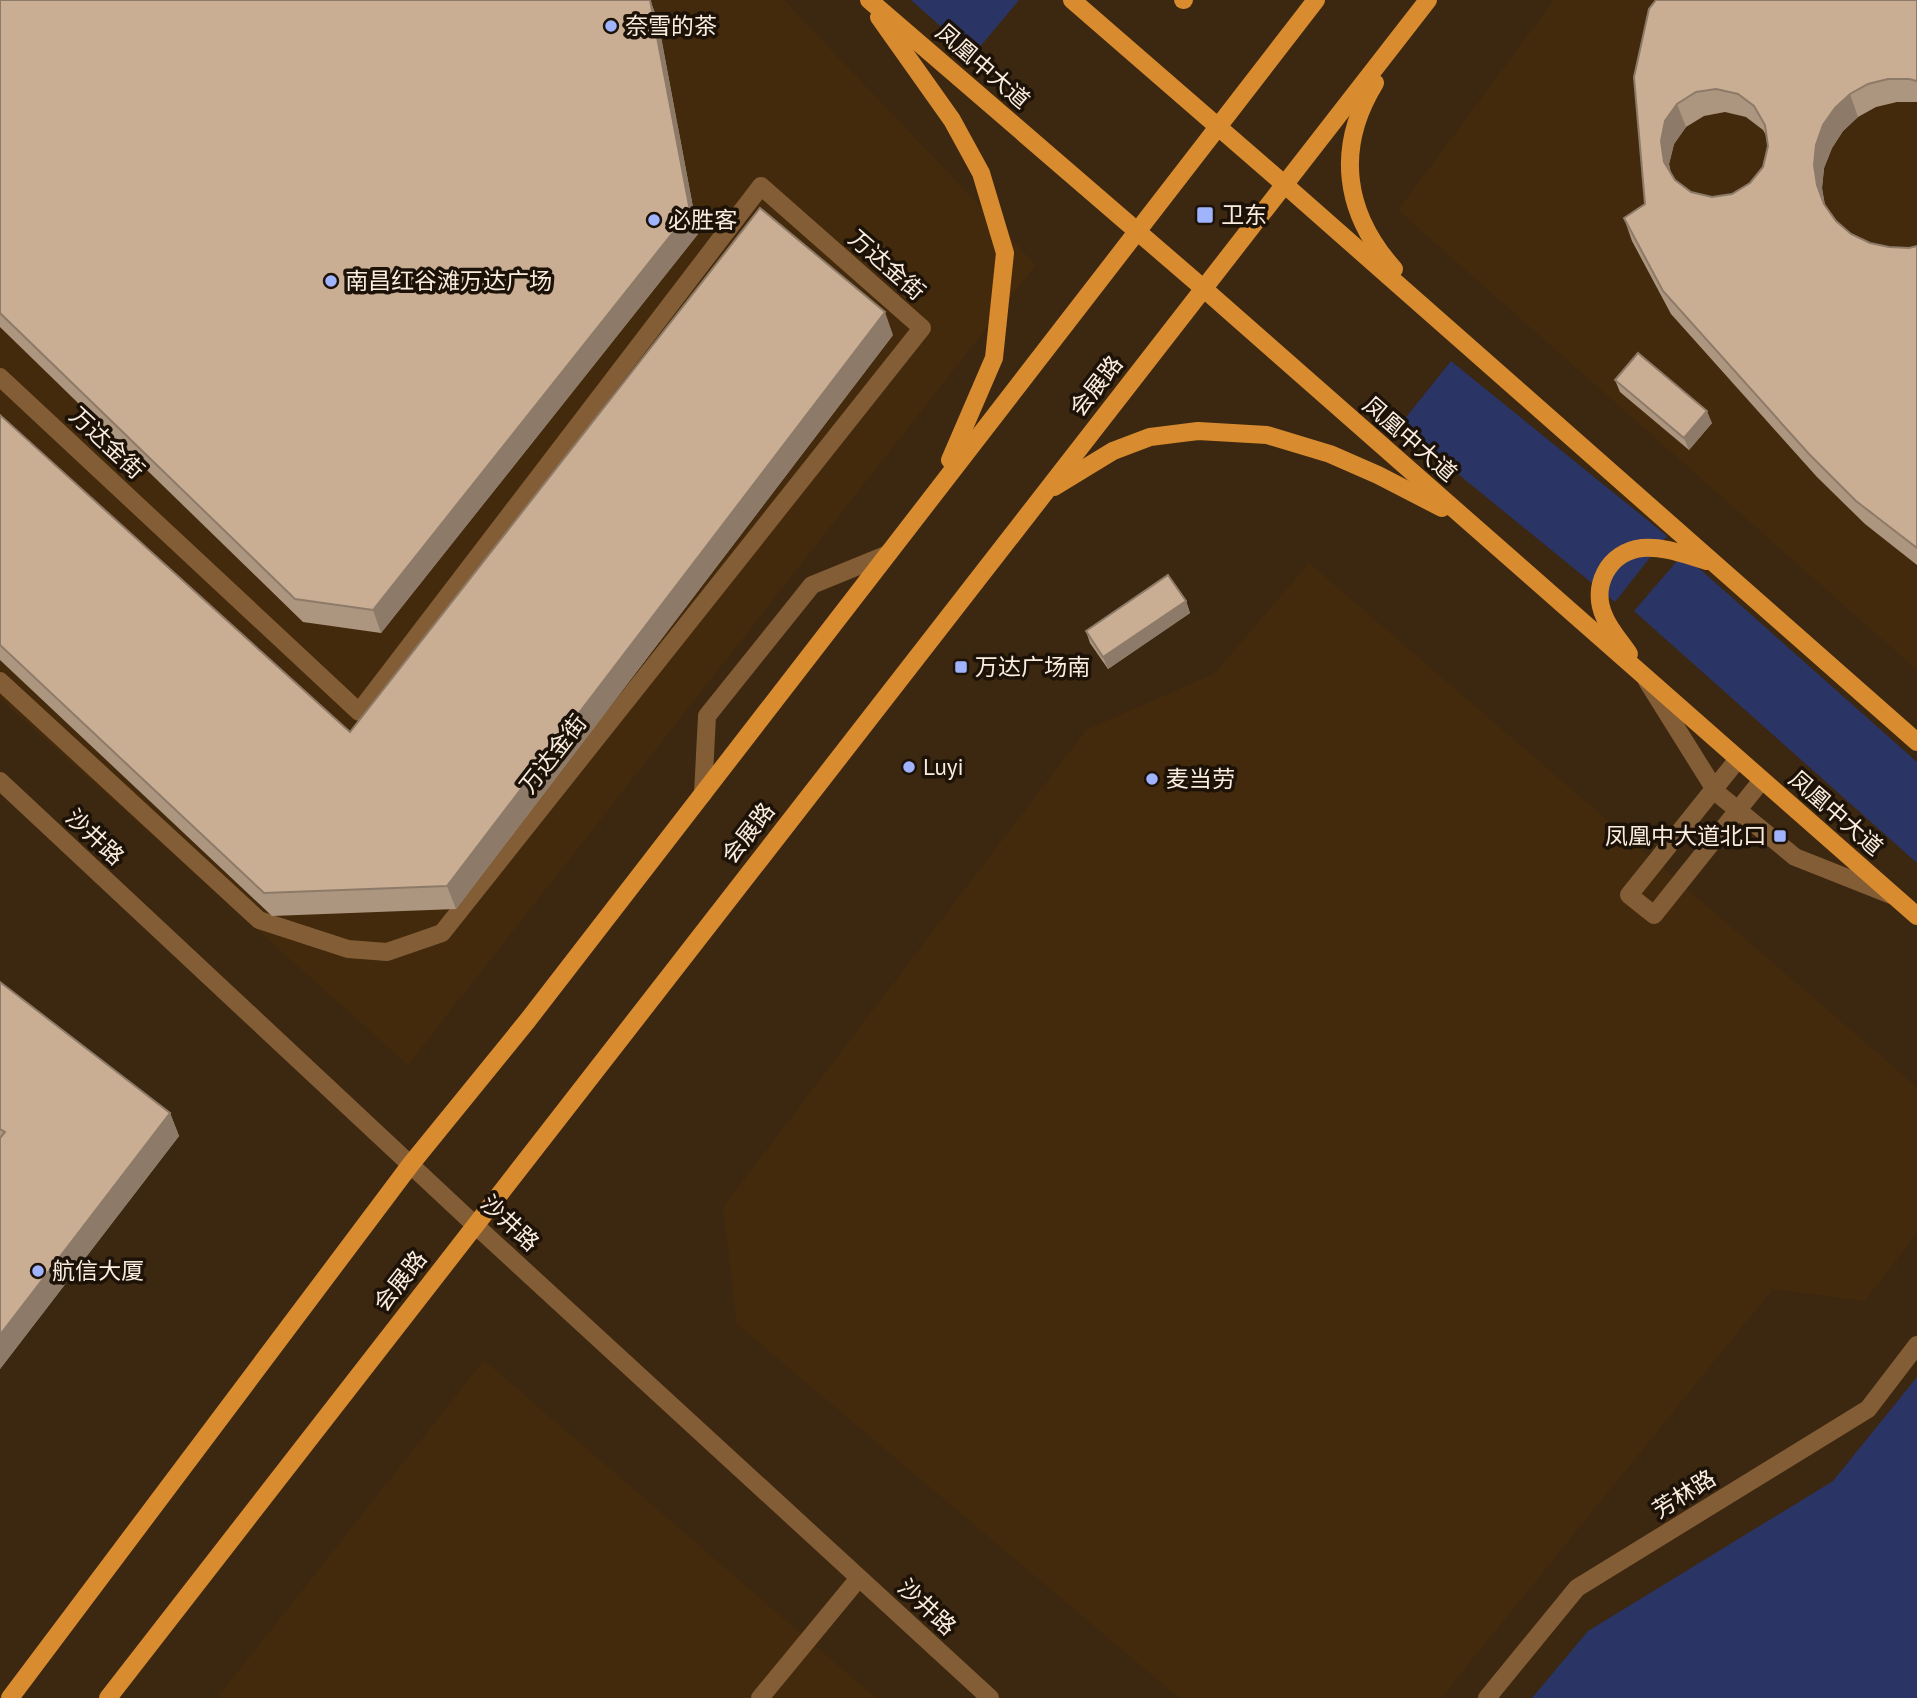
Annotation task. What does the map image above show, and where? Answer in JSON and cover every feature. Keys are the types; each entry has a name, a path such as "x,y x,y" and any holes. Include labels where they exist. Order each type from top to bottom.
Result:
{"main road":[{"name":"凤凰中大道","path":"868,0 1203,288 1917,916"},
{"path":"868,0 952,120 981,173 1005,253 995,358 959,443 930,499"},
{"path":"1072,0 1917,742"},
{"path":"10,1698 411,1164 528,1020 1315,0"},
{"path":"1423,6 1363,102 1352,138 1348,166 1360,214 1379,252 1448,329"},
{"name":"会展路","path":"108,1698 1423,6"},
{"path":"1045,492 1114,451 1150,437 1198,431 1267,435 1330,454 1378,475 1466,521"},
{"path":"1643,676 1605,618 1600,604 1603,575 1611,564 1626,553 1643,548 1670,550 1713,563"}],"street":[{"name":"万达金街","path":"0,377 359,712 761,186 922,328 442,933 387,952 348,949 259,920 0,681"},
{"path":"703,794 707,716 812,585 888,554"},
{"path":"1643,676 1714,789 1738,810 1795,857 1895,896"},
{"path":"1738,759 1629,895 1654,915 1762,780"},
{"name":"沙井路","path":"0,781 475,1225 990,1698"},
{"name":"芳林路","path":"1487,1698 1577,1588 1868,1409 1917,1345"},
{"path":"760,1698 859,1578"}],"shaded area":[{"path":"0,0 784,0 1036,265 408,1065 0,699"},
{"path":"911,0 1019,0 973,55"},
{"path":"1554,0 1917,0 1917,670 1398,210"},
{"path":"1451,361 1667,536 1615,602 1399,426"},
{"path":"1683,554 1917,762 1917,863 1634,611"},
{"path":"1309,563 1917,1087 1917,1233 1865,1301 1773,1289 1441,1698 1179,1698 737,1324 723,1207 1086,730 1215,673"},
{"path":"484,1360 876,1698 217,1698"},
{"path":"1917,1377 1917,1698 1532,1698 1588,1631 1833,1481"}],"building":[{"name":"南昌红谷滩万达广场","path":"0,0 650,0 690,211 373,610 295,599 0,313"},
{"path":"1656,0 1917,0 1917,81 1888,79 1868,84 1850,94 1835,108 1823,125 1816,145 1814,165 1824,204 1836,221 1851,234 1870,243 1889,247 1917,246 1917,548 1856,501 1809,454 1663,291 1624,218 1645,204 1634,77 1649,9","holes":["1716,89 1738,94 1754,106 1765,125 1768,146 1763,167 1750,183 1732,194 1712,197 1691,192 1675,180 1664,162 1661,141 1665,121 1677,104 1696,92"]},
{"path":"760,208 885,312 447,886 264,893 0,645 0,415 350,732"},
{"path":"1638,353 1707,411 1684,438 1615,380"},
{"path":"1168,575 1186,601 1103,657 1086,631"},
{"name":"航信大厦","path":"0,982 170,1113 0,1335 0,1138 5,1132 0,1129"}],"place":[{"name":"奈雪的茶","path":"611,26"},
{"name":"卫东","path":"1205,215"},
{"name":"必胜客","path":"654,220"},
{"name":"南昌红谷滩万达广场","path":"331,281"},
{"name":"万达广场南","path":"961,667"},
{"name":"Luyi","path":"909,767"},
{"name":"麦当劳","path":"1152,779"},
{"name":"凤凰中大道北口","path":"1780,836"},
{"name":"航信大厦","path":"38,1271"}]}
